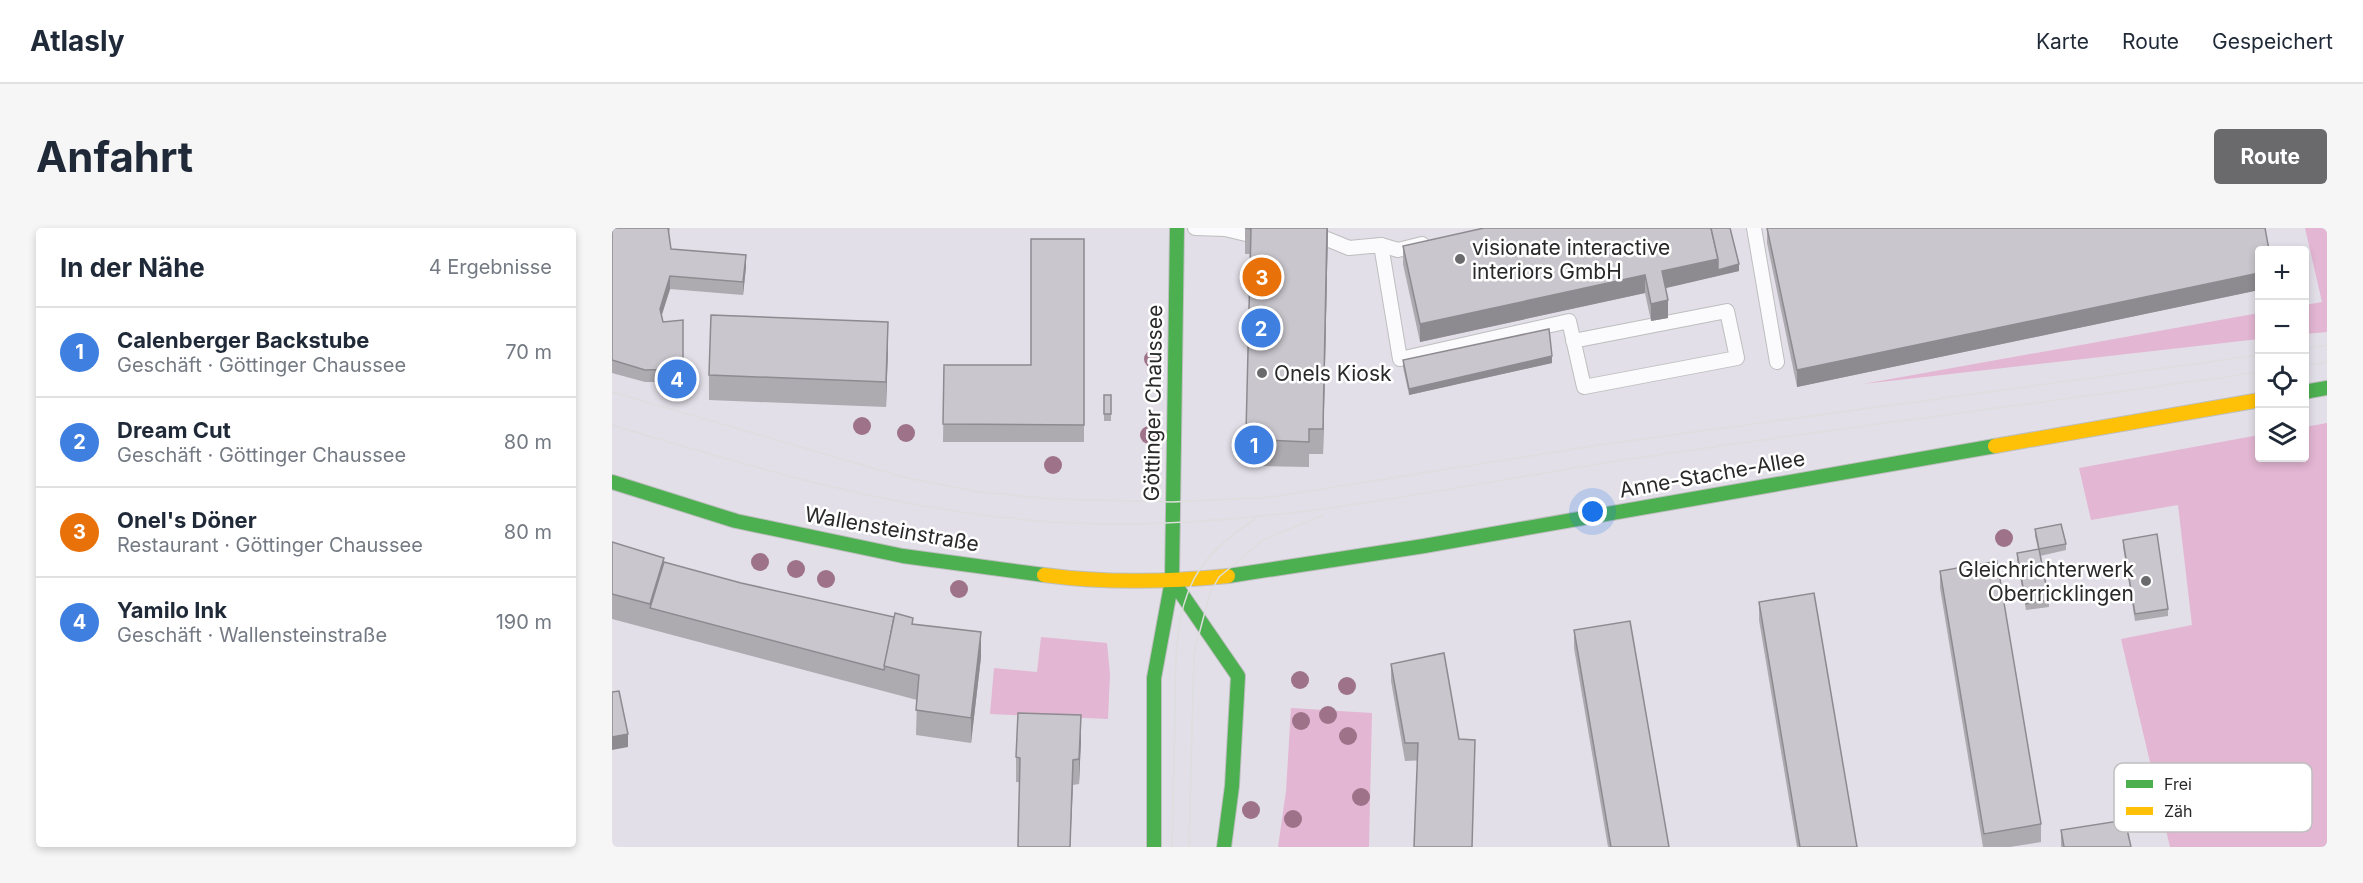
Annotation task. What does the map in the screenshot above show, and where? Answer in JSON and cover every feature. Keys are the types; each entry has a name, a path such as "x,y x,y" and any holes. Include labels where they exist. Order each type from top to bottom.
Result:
{"street":[{"name":"Göttinger Chaussee","path":"1154,847 1154,678 1172,580 1178,228"},
{"name":"Anne-Stache-Allee","path":"1172,580 1255,573 1424,546 2255,401"},
{"name":"Wallensteinstraße","path":"612,482 736,521 903,556 1077,579 1172,580"},
{"path":"1172,580 1215,639 1238,676 1232,786 1224,847"}],"lane":[{"path":"1195,228 1226,229 1246,234"},
{"path":"1754,228 1777,362"},
{"path":"1327,239 1348,248 1381,245 1398,250 1441,240"},
{"path":"1381,245 1400,359 1569,321 1573,341 1584,387 1737,358 1727,311 1573,341"}],"shaded area":[{"path":"2305,228 2327,228 2327,332 2309,334 2309,304 2322,302"},
{"path":"2255,314 2255,339 1863,384"},
{"path":"2327,423 2327,847 2170,847 2166,832 2312,832 2312,763 2150,763 2121,639 2192,625 2178,505 2091,520 2079,468 2255,436 2255,462 2309,462 2309,426"},
{"path":"1041,637 1107,643 1110,674 1108,719 990,714 994,668 1037,672"},
{"path":"1291,708 1372,713 1369,847 1278,847 1286,791"}],"building":[{"path":"612,228 668,228 671,249 746,255 743,282 670,276 660,309 663,322 683,320 683,369 645,370 612,360"},
{"path":"1245,228 1327,228 1323,429 1309,429 1309,442 1263,440 1263,433 1246,432 1251,229"},
{"path":"1484,228 1711,228 1718,259 1662,271 1668,300 1651,304 1645,275 1420,324 1403,246"},
{"path":"1711,228 1730,228 1739,264 1718,270 1718,259"},
{"path":"1767,228 2265,228 2268,246 2255,246 2255,274 1797,370"},
{"path":"1031,239 1084,239 1084,425 943,424 944,365 1031,365"},
{"path":"711,315 888,322 886,382 709,375"},
{"path":"1549,329 1552,356 1409,389 1403,360"},
{"path":"1104,395 1111,395 1111,414 1104,414"},
{"path":"2061,524 2066,544 2039,549 2035,529"},
{"name":"Gleichrichterwerk Oberricklingen","path":"2157,534 2168,609 2135,614 2123,540"},
{"path":"612,542 664,558 650,604 612,594"},
{"path":"2039,549 2049,600 2026,604 2017,553"},
{"path":"1997,561 2041,824 1984,834 1940,571"},
{"path":"664,562 741,583 894,617 884,670 650,608"},
{"path":"1814,593 1857,847 1800,847 1759,602"},
{"path":"895,613 913,618 912,624 981,632 971,718 916,710 919,675 884,666"},
{"path":"1630,621 1669,847 1611,847 1574,630"},
{"path":"1444,653 1459,739 1475,740 1472,847 1414,847 1418,743 1405,743 1391,664"},
{"path":"619,691 628,734 612,737 612,692"},
{"path":"1018,713 1081,715 1079,759 1073,760 1070,847 1018,847 1020,758 1016,757"},
{"path":"2114,822 2114,832 2128,832 2131,847 2064,847 2061,830"}],"tram line":[{"path":"2309,348 2327,345"},
{"path":"612,392 907,478 980,492 1052,499 1172,502 1272,497 1599,445 2255,356"},
{"path":"2309,365 2327,362"},
{"path":"612,425 775,472 885,499 940,509 1053,522 1123,524 1194,522 1334,507 1692,450 2255,373"},
{"path":"1189,847 1194,653 1210,593 1219,577 1263,540 1323,515"},
{"path":"1172,847 1176,666 1182,612 1194,579 1206,561 1229,538 1255,519"}],"traffic: fast":[{"path":"1154,847 1154,678 1172,580 1177,228"},
{"path":"2309,391 2327,388"},
{"path":"1228,576 1424,546 1995,446"},
{"path":"612,482 736,521 903,556 1044,575"},
{"path":"1172,580 1238,676 1232,786 1224,847"}],"traffic: slow":[{"path":"1995,446 2255,401"},
{"path":"1044,575 1136,581 1228,576"}],"place":[{"name":"visionate interactive interiors GmbH","path":"1460,259"},
{"name":"Onel's Döner","path":"1262,277"},
{"name":"Dream Cut","path":"1261,328"},
{"name":"Onels Kiosk","path":"1262,373"},
{"name":"Yamilo Ink","path":"677,379"},
{"name":"Calenberger Backstube","path":"1254,445"},
{"name":"Gleichrichterwerk Oberricklingen","path":"2146,581"}]}
